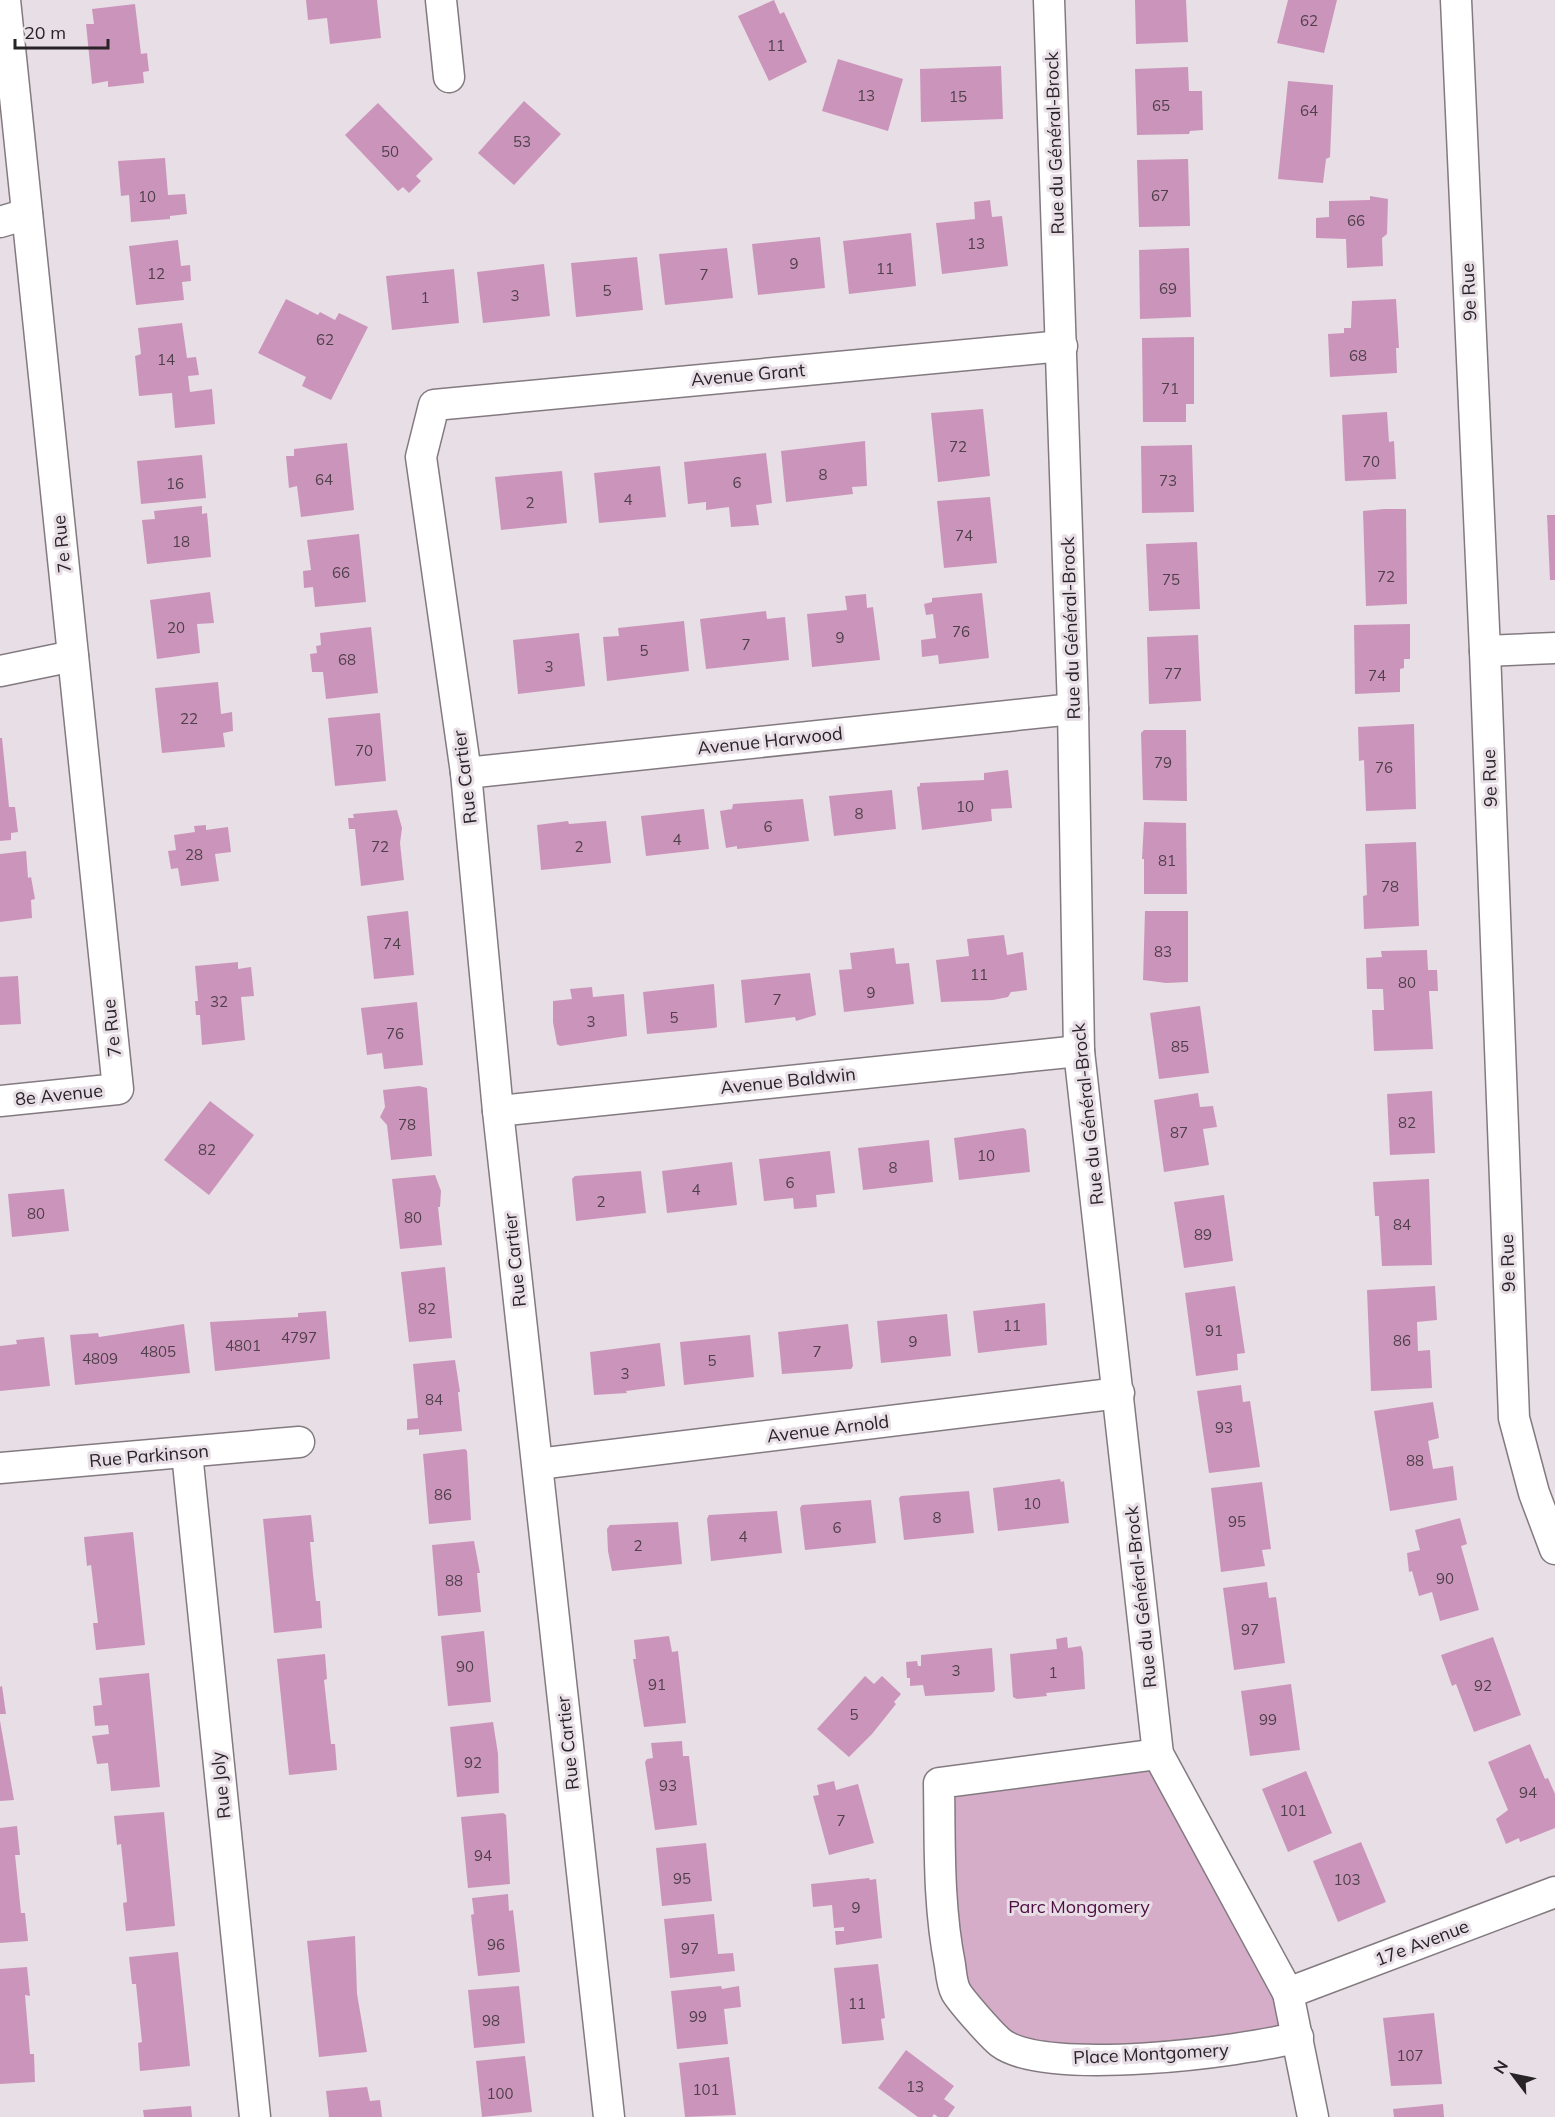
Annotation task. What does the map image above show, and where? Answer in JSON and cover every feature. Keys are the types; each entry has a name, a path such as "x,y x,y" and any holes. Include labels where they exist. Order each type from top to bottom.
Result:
{"street":[{"name":"7e Rue","path":"5,0 14,218 74,656 118,1089"},
{"path":"441,0 449,77"},
{"name":"Rue du Général-Brock","path":"1049,0 1073,709 1079,1051 1158,1754 1288,1993 1313,2117"},
{"name":"9e Rue","path":"1456,0 1485,651 1514,1418 1533,1492 1555,1549"},
{"name":"Avenue Grant","path":"434,405 1062,346"},
{"name":"Rue Cartier","path":"434,405 422,457 466,773 498,1111 609,2117"},
{"path":"1485,651 1555,648"},
{"path":"0,671 74,656"},
{"name":"Avenue Harwood","path":"466,773 1073,709"},
{"name":"Avenue Baldwin","path":"498,1111 1079,1051"},
{"name":"8e Avenue","path":"0,1101 118,1089"},
{"name":"Avenue Arnold","path":"538,1464 1119,1393"},
{"name":"Rue Parkinson","path":"0,1468 299,1442"},
{"name":"Rue Joly","path":"187,1453 255,2117"},
{"name":"Place Montgomery","path":"1158,1754 939,1783 942,1926 955,1991 1002,2043 1031,2055 1080,2061 1113,2059 1224,2051 1264,2046 1298,2037"},
{"name":"17e Avenue","path":"1288,1993 1555,1892"}],"green space":[{"name":"Parc Mongomery","path":"1158,1754 1298,2037 1081,2058 1024,2043 962,2002 937,1794"}],"building":[{"path":"306,0 377,0 381,38 330,44 327,18 308,20"},
{"path":"774,0 780,14 784,12 807,62 769,81 738,16"},
{"path":"1135,0 1186,0 1188,42 1136,44"},
{"path":"1288,0 1337,0 1324,53 1277,43"},
{"path":"135,4 141,54 147,53 149,71 143,72 144,83 108,87 108,81 92,84 86,24 94,24 92,9"},
{"path":"838,59 903,79 888,131 822,111"},
{"path":"1001,66 1003,119 921,122 920,69"},
{"path":"1188,67 1189,91 1202,91 1203,130 1190,131 1189,134 1137,135 1135,69"},
{"path":"1288,81 1333,85 1330,157 1326,159 1323,183 1278,179"},
{"path":"524,101 561,134 514,185 478,153"},
{"path":"378,103 433,159 416,176 421,181 409,193 403,187 398,191 345,135"},
{"path":"165,158 168,195 185,194 187,214 170,216 170,219 131,222 129,195 121,196 118,161"},
{"path":"1188,159 1190,226 1139,227 1137,160"},
{"path":"1370,196 1388,199 1387,234 1382,238 1383,266 1347,268 1346,239 1316,238 1316,218 1329,217 1329,201 1370,200"},
{"path":"990,200 992,217 1002,216 1008,266 942,274 936,223 975,219 974,202"},
{"path":"911,233 916,286 849,294 843,241"},
{"path":"820,237 825,288 758,295 752,244"},
{"path":"178,240 181,266 190,265 191,281 182,282 184,300 136,305 129,246"},
{"path":"727,248 733,298 665,305 659,254"},
{"path":"1189,248 1191,317 1140,319 1139,250"},
{"path":"637,257 643,310 576,317 571,263"},
{"path":"544,264 550,316 483,323 477,272"},
{"path":"454,269 459,323 392,330 386,276"},
{"path":"286,299 318,315 320,312 335,320 339,313 368,327 331,400 302,386 306,377 258,353"},
{"path":"1396,299 1399,348 1396,348 1397,373 1330,377 1328,334 1344,333 1344,328 1351,328 1352,301"},
{"path":"182,323 187,358 196,357 199,375 188,376 190,392 212,389 215,424 175,428 172,393 139,396 135,356 141,354 138,328"},
{"path":"1194,337 1194,404 1186,404 1186,422 1143,422 1142,338"},
{"path":"983,409 990,476 938,482 931,413"},
{"path":"1387,412 1389,442 1394,441 1396,479 1345,481 1342,415"},
{"path":"865,441 867,486 852,487 853,494 786,502 781,451"},
{"path":"347,443 354,510 301,517 297,486 289,488 286,456 294,456 294,449"},
{"path":"1192,445 1194,512 1142,513 1141,446"},
{"path":"766,453 772,503 756,505 759,525 731,527 729,507 706,510 706,502 688,504 684,462"},
{"path":"202,455 206,498 141,504 137,461"},
{"path":"660,466 666,517 599,523 594,473"},
{"path":"562,471 567,523 501,530 495,477"},
{"path":"990,497 997,563 944,568 937,501"},
{"path":"202,506 202,514 207,513 211,557 147,564 142,520 155,519 154,511"},
{"path":"1406,509 1407,604 1366,606 1363,511"},
{"path":"1547,515 1555,515 1555,580 1550,580"},
{"path":"359,534 366,602 315,607 313,587 304,588 303,571 311,570 307,540"},
{"path":"1197,542 1200,609 1149,611 1146,544"},
{"path":"210,592 214,623 197,624 200,653 157,659 150,600"},
{"path":"982,593 989,658 939,664 938,655 922,657 921,640 936,638 933,614 926,615 924,604 932,602 932,598"},
{"path":"866,594 867,608 873,607 880,660 812,667 807,614 847,610 845,596"},
{"path":"766,611 767,619 785,617 789,660 706,669 700,619"},
{"path":"684,621 689,671 607,681 603,637 619,636 618,628"},
{"path":"1410,624 1410,659 1404,659 1404,668 1400,669 1400,692 1355,694 1354,625"},
{"path":"371,627 378,693 326,699 323,672 312,672 310,654 317,653 316,646 321,645 320,633"},
{"path":"579,633 585,686 518,694 513,640"},
{"path":"1198,635 1201,701 1149,704 1147,637"},
{"path":"218,682 221,714 232,712 233,731 223,733 225,747 162,753 155,688"},
{"path":"380,713 386,781 335,786 328,718"},
{"path":"1414,724 1416,809 1366,811 1364,760 1359,761 1358,727"},
{"path":"1144,730 1186,730 1187,801 1143,800 1141,733"},
{"path":"0,738 2,738 9,807 15,807 18,832 11,833 11,840 0,841"},
{"path":"1008,770 1012,808 991,809 992,821 922,830 917,787 920,783 984,780 984,773"},
{"path":"892,790 896,829 834,836 829,796"},
{"path":"803,799 809,841 737,849 737,846 726,848 720,811 732,809 733,804"},
{"path":"704,809 709,849 646,856 641,816"},
{"path":"397,810 402,828 400,843 404,880 361,886 355,829 349,829 348,818 354,818 353,814"},
{"path":"568,821 569,824 606,821 611,863 541,870 537,825"},
{"path":"1144,822 1186,823 1187,894 1144,894 1144,859 1142,859"},
{"path":"206,825 206,830 228,827 231,852 215,854 219,881 181,886 178,868 171,869 168,851 176,850 174,835 195,832 194,826"},
{"path":"1416,842 1419,926 1364,929 1363,896 1367,895 1365,844"},
{"path":"26,851 28,878 31,877 35,899 31,900 32,918 0,922 0,854"},
{"path":"408,911 414,975 374,979 367,916"},
{"path":"1145,911 1188,911 1188,982 1166,983 1143,980"},
{"path":"1004,935 1007,955 1023,952 1027,990 1011,992 1008,997 993,1000 941,1002 936,960 969,956 967,939"},
{"path":"894,948 896,964 909,963 914,1004 844,1012 839,970 852,969 850,953"},
{"path":"1427,950 1428,970 1437,970 1438,991 1429,991 1433,1049 1374,1051 1372,1010 1384,1010 1383,989 1367,989 1366,958 1382,957 1381,951"},
{"path":"238,962 238,969 251,967 254,996 241,997 245,1040 202,1045 200,1015 196,1015 195,1001 198,1001 195,966"},
{"path":"810,973 816,1015 796,1021 795,1017 745,1023 741,980"},
{"path":"18,976 21,1024 0,1025 0,977"},
{"path":"714,984 717,1027 647,1034 643,992"},
{"path":"592,987 593,997 624,994 627,1036 560,1046 557,1044 553,1022 553,1001 572,999 570,989"},
{"path":"417,1002 423,1065 384,1069 382,1053 367,1055 361,1008"},
{"path":"1200,1006 1209,1073 1159,1079 1150,1013"},
{"path":"419,1086 427,1088 432,1156 391,1160 387,1125 380,1117 385,1107 383,1090"},
{"path":"1432,1091 1435,1153 1390,1155 1387,1094"},
{"path":"1198,1093 1200,1107 1213,1106 1217,1127 1203,1129 1209,1165 1164,1172 1154,1100"},
{"path":"210,1101 254,1135 209,1195 164,1160"},
{"path":"1023,1128 1026,1130 1030,1172 959,1180 954,1138"},
{"path":"929,1140 933,1182 863,1190 858,1148"},
{"path":"830,1151 835,1193 816,1195 817,1207 794,1209 793,1198 764,1201 759,1159"},
{"path":"732,1162 737,1205 667,1213 662,1171"},
{"path":"641,1171 646,1213 576,1221 572,1179 575,1176"},
{"path":"435,1175 441,1191 440,1207 438,1207 442,1245 400,1249 392,1179"},
{"path":"1429,1179 1432,1265 1382,1266 1379,1216 1375,1216 1373,1182"},
{"path":"64,1189 69,1231 12,1237 8,1194"},
{"path":"1224,1195 1233,1261 1184,1268 1174,1202"},
{"path":"445,1267 452,1338 409,1342 401,1272"},
{"path":"1235,1286 1245,1353 1237,1354 1238,1370 1196,1376 1185,1293"},
{"path":"1435,1286 1437,1320 1417,1322 1418,1351 1430,1350 1432,1388 1371,1391 1367,1290"},
{"path":"1045,1303 1047,1345 978,1353 973,1311"},
{"path":"326,1311 330,1359 215,1371 210,1322 298,1317 298,1313"},
{"path":"947,1314 951,1356 881,1363 877,1321"},
{"path":"184,1324 190,1373 75,1385 70,1335 98,1333 99,1337"},
{"path":"848,1324 853,1366 851,1369 782,1374 778,1332"},
{"path":"750,1335 754,1377 684,1385 680,1342"},
{"path":"44,1337 50,1386 0,1391 0,1346 17,1344 16,1340"},
{"path":"660,1343 665,1386 626,1391 627,1393 594,1395 590,1352"},
{"path":"455,1360 460,1392 458,1392 462,1431 419,1435 419,1429 407,1430 407,1419 418,1418 413,1364"},
{"path":"1241,1385 1243,1402 1250,1401 1260,1467 1209,1473 1197,1391"},
{"path":"1433,1402 1439,1438 1428,1441 1433,1469 1453,1466 1457,1500 1390,1511 1374,1411"},
{"path":"465,1449 467,1451 471,1520 429,1524 423,1454"},
{"path":"1060,1479 1061,1482 1064,1481 1069,1523 998,1531 993,1488"},
{"path":"1262,1482 1271,1549 1262,1550 1265,1566 1221,1572 1211,1488"},
{"path":"969,1491 974,1533 904,1540 899,1498 901,1496"},
{"path":"871,1500 876,1543 805,1550 800,1508 802,1505"},
{"path":"777,1511 782,1553 711,1561 707,1519 709,1515"},
{"path":"311,1515 314,1542 310,1542 313,1574 316,1601 320,1601 322,1628 274,1633 263,1519"},
{"path":"1460,1518 1467,1544 1461,1546 1479,1610 1440,1621 1432,1592 1419,1596 1412,1571 1409,1572 1407,1553 1420,1550 1415,1530"},
{"path":"678,1522 682,1564 612,1571 607,1529 610,1525"},
{"path":"133,1532 145,1645 96,1650 93,1623 98,1623 91,1565 87,1566 84,1537"},
{"path":"474,1541 480,1573 477,1573 481,1612 438,1616 432,1545"},
{"path":"1267,1582 1269,1598 1276,1597 1285,1663 1234,1670 1223,1588"},
{"path":"484,1631 491,1702 448,1706 441,1636"},
{"path":"669,1636 672,1652 678,1651 686,1723 644,1727 633,1659 636,1659 634,1640"},
{"path":"1067,1637 1068,1648 1081,1646 1085,1689 1046,1693 1047,1696 1017,1699 1013,1697 1010,1654 1057,1649 1056,1639"},
{"path":"1493,1637 1521,1715 1474,1732 1456,1684 1452,1686 1441,1655"},
{"path":"992,1648 995,1690 993,1692 925,1696 923,1685 910,1686 906,1662 917,1661 918,1666 921,1666 921,1655"},
{"path":"325,1654 327,1679 324,1680 331,1744 335,1744 337,1770 289,1775 277,1659"},
{"path":"149,1673 160,1787 111,1791 108,1763 97,1764 92,1736 109,1734 108,1725 95,1726 93,1706 102,1705 99,1678"},
{"path":"865,1676 874,1684 882,1676 901,1694 894,1702 896,1704 872,1734 849,1757 817,1729"},
{"path":"1291,1684 1300,1750 1250,1756 1241,1691"},
{"path":"2,1686 6,1714 0,1714 0,1687"},
{"path":"0,1721 14,1800 0,1801"},
{"path":"493,1722 498,1754 499,1793 457,1797 450,1727"},
{"path":"682,1741 683,1756 689,1756 697,1825 655,1830 645,1762 653,1758 651,1743"},
{"path":"1530,1744 1545,1779 1548,1778 1555,1794 1555,1828 1520,1842 1519,1838 1506,1844 1496,1819 1508,1810 1488,1762"},
{"path":"1306,1771 1332,1833 1288,1852 1262,1789"},
{"path":"834,1781 836,1790 858,1784 874,1843 829,1855 813,1796 819,1795 817,1785"},
{"path":"164,1812 175,1926 126,1931 123,1903 127,1902 121,1844 117,1845 114,1816"},
{"path":"503,1813 506,1815 510,1884 468,1888 461,1817"},
{"path":"17,1826 20,1855 15,1855 21,1913 25,1913 28,1941 0,1943 0,1828"},
{"path":"1361,1842 1386,1902 1338,1922 1313,1861"},
{"path":"706,1843 712,1901 662,1906 656,1848"},
{"path":"869,1878 870,1880 876,1879 882,1938 836,1945 835,1931 844,1931 844,1927 834,1928 832,1905 813,1907 811,1884"},
{"path":"508,1894 509,1911 513,1910 520,1972 478,1976 471,1915 474,1914 472,1898"},
{"path":"714,1914 718,1954 733,1953 735,1971 670,1978 664,1919"},
{"path":"355,1936 357,1994 367,2052 319,2057 307,1941"},
{"path":"178,1952 190,2066 140,2071 138,2043 142,2042 136,1984 132,1984 129,1957"},
{"path":"878,1964 885,2018 881,2019 884,2040 842,2044 834,1968"},
{"path":"27,1967 30,1996 25,1995 30,2054 34,2054 35,2082 0,2084 0,1969"},
{"path":"519,1986 525,2043 474,2048 468,1990"},
{"path":"721,1986 722,1989 739,1986 741,2007 724,2009 728,2044 677,2049 671,1991"},
{"path":"1434,2013 1442,2084 1391,2086 1383,2018"},
{"path":"906,2050 954,2086 944,2099 955,2107 948,2117 938,2117 934,2114 932,2117 918,2117 878,2088"},
{"path":"525,2056 532,2112 482,2117 476,2061"},
{"path":"729,2057 736,2115 685,2117 679,2063"},
{"path":"367,2087 370,2101 380,2100 382,2117 329,2117 326,2091"},
{"path":"1443,2104 1444,2117 1394,2117 1393,2109"},
{"path":"191,2106 192,2117 144,2117 143,2110"}]}
